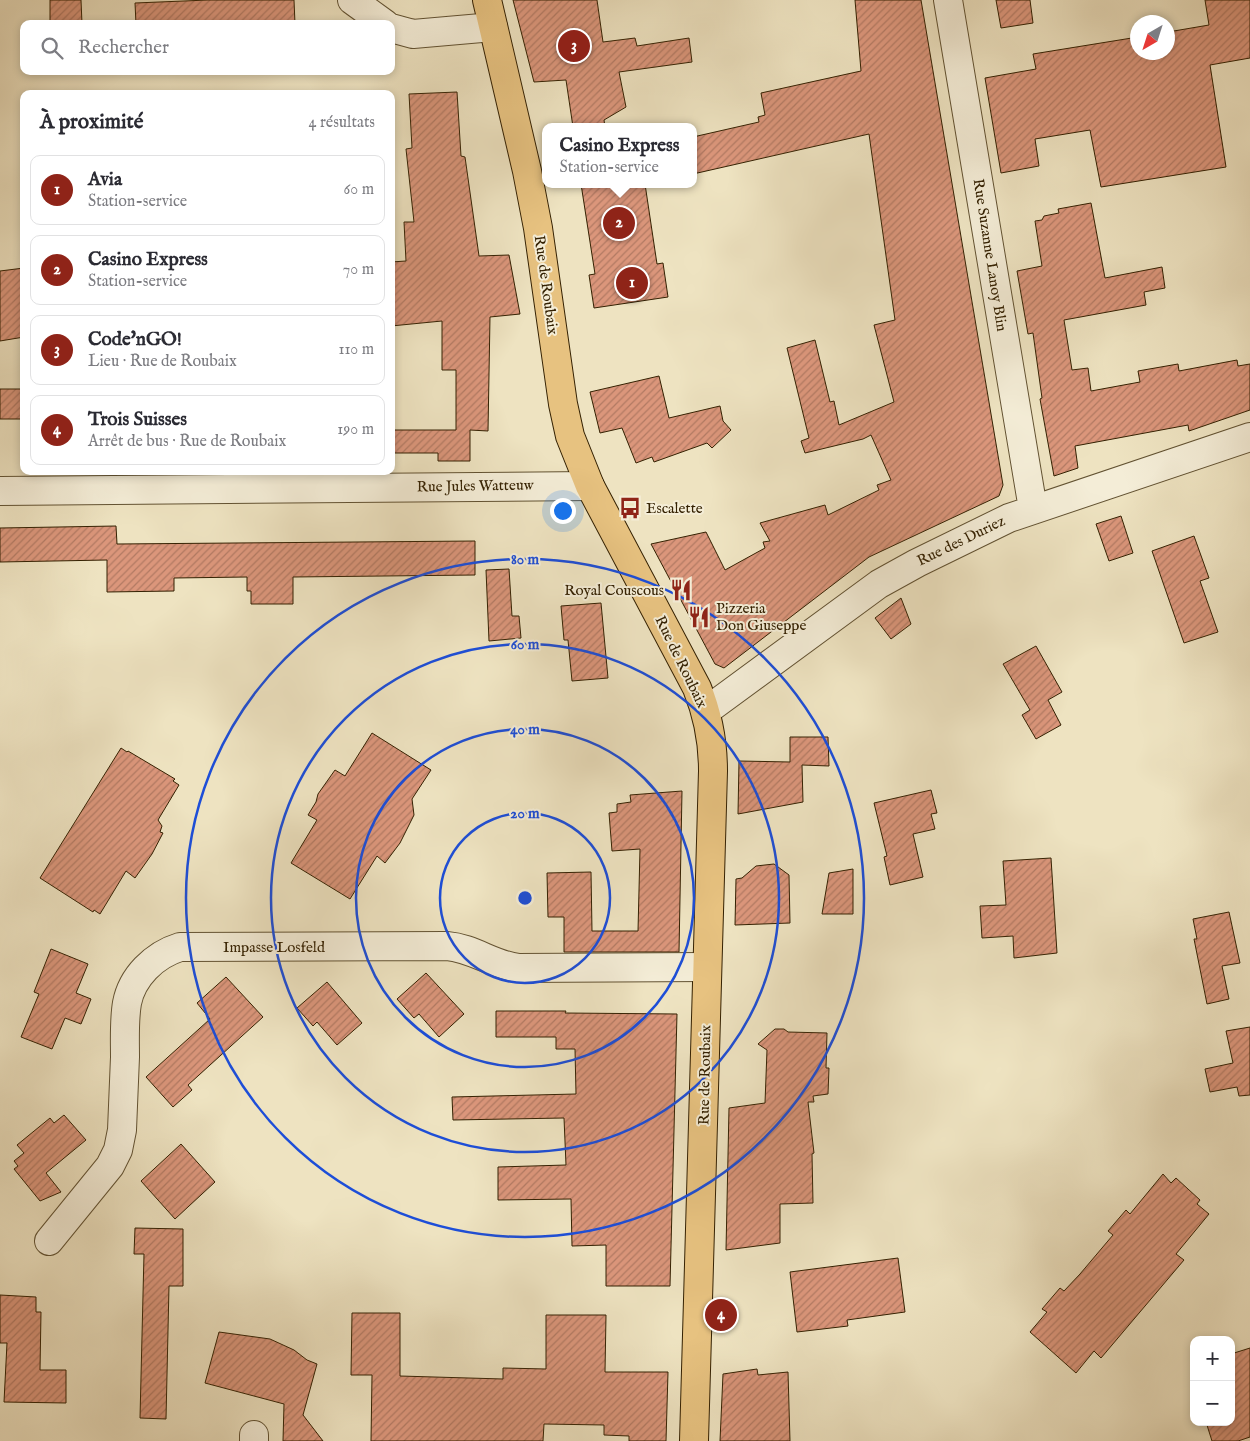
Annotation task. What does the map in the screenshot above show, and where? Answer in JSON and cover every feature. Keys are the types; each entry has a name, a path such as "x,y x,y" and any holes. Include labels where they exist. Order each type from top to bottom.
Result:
{"main road":[{"name":"Rue de Roubaix","path":"486,0 518,127 538,228 566,422 590,486 693,680 706,711 713,756 694,1441"}],"street":[{"path":"352,0 380,20"},
{"name":"Rue Suzanne Lanoy Blin","path":"948,0 1033,509"},
{"path":"395,29 413,34 492,27"},
{"name":"Rue des Duriez","path":"706,711 879,584 987,528 1033,509 1250,437"},
{"name":"Rue Jules Watteuw","path":"0,491 590,486"},
{"name":"Impasse Losfeld","path":"49,1241 115,1158 122,1130 127,1004 139,976 154,960 170,950 180,947 447,946 458,947 497,964 518,968 707,968"}],"building":[{"path":"50,0 81,0 82,20 50,20"},
{"path":"208,0 294,0 295,20 136,20 135,3"},
{"path":"513,0 597,0 603,42 635,38 637,46 689,38 692,62 619,72 626,107 604,120 604,123 572,123 566,80 534,82"},
{"path":"855,0 921,0 1003,485 999,496 869,557 724,668 715,664 651,544 706,532 725,570 765,548 763,542 770,541 760,523 825,505 828,515 879,490 877,485 891,480 871,435 863,439 805,453 801,441 809,438 787,348 815,340 830,402 834,401 839,425 894,402 874,325 895,320 869,134 697,173 697,136 759,122 758,117 765,115 761,93 861,71"},
{"path":"996,0 1030,0 1033,23 1001,28"},
{"path":"1205,0 1250,0 1250,58 1210,65 1226,167 1101,187 1090,130 1035,139 1039,166 1001,173 985,78 1036,69 1033,54 1130,38 1130,60 1175,60 1175,31 1209,25"},
{"path":"457,92 461,156 465,157 479,256 509,255 520,314 490,317 488,431 470,430 470,461 438,461 438,453 395,453 395,430 456,430 456,370 442,370 442,321 395,326 395,262 406,261 404,222 414,222 406,149 412,148 409,94"},
{"path":"582,188 646,188 657,264 663,263 668,297 594,308 589,275 595,274"},
{"path":"1091,203 1105,278 1162,267 1165,288 1144,292 1146,305 1064,320 1072,370 1088,368 1091,391 1140,382 1138,371 1178,364 1179,371 1237,360 1238,366 1250,364 1250,410 1189,431 1188,425 1075,446 1078,468 1054,476 1040,399 1042,398 1033,333 1028,334 1017,271 1042,266 1035,221 1042,220 1044,216 1059,213 1058,209"},
{"path":"20,268 20,338 0,341 0,271"},
{"path":"659,376 669,418 720,406 723,421 731,430 712,448 707,443 654,462 652,457 636,463 622,428 600,433 590,392"},
{"path":"0,389 20,389 20,419 0,419"},
{"path":"1121,516 1133,553 1109,561 1096,524"},
{"path":"116,526 117,544 475,541 475,575 293,577 293,604 251,604 251,591 247,591 247,577 174,578 174,591 107,592 107,560 0,562 0,528"},
{"path":"1194,536 1209,578 1200,581 1218,632 1184,643 1152,551"},
{"path":"509,569 512,616 519,616 521,638 489,641 486,570"},
{"path":"901,598 911,624 891,639 875,618"},
{"path":"601,603 608,678 572,681 568,640 564,640 561,606"},
{"path":"1036,646 1062,692 1048,700 1061,725 1036,739 1022,715 1030,710 1003,664"},
{"path":"372,733 431,770 412,799 414,815 400,843 385,863 377,856 350,899 291,863 317,820 308,815 316,802 318,794 335,770 345,776"},
{"path":"790,737 828,737 829,766 802,765 803,802 738,814 739,761 790,762"},
{"path":"121,748 175,779 173,781 179,785 158,820 162,826 160,832 163,833 152,854 135,878 126,871 100,914 94,910 93,912 40,878"},
{"path":"931,790 937,813 931,814 935,829 913,834 923,877 890,885 884,857 887,856 874,803"},
{"path":"682,791 679,952 564,952 564,917 548,917 547,873 591,872 592,931 638,931 640,849 612,851 609,813 617,812 617,804 631,802 630,795"},
{"path":"1051,858 1057,953 1014,958 1013,936 982,938 980,906 1006,905 1003,861"},
{"path":"774,864 789,875 790,923 735,925 736,879 742,878 756,866"},
{"path":"853,869 853,914 822,914 829,873"},
{"path":"1229,912 1240,963 1222,966 1229,999 1207,1004 1194,939 1197,939 1193,919"},
{"path":"51,949 88,964 76,993 91,999 81,1024 65,1018 52,1049 21,1037 39,994 34,992"},
{"path":"426,973 464,1014 439,1037 419,1014 414,1018 397,999"},
{"path":"226,977 263,1017 188,1085 192,1090 173,1107 146,1077 210,1019 197,1003"},
{"path":"327,982 362,1023 337,1045 317,1022 313,1026 297,1008"},
{"path":"496,1011 677,1014 670,1286 606,1286 606,1245 572,1246 571,1199 498,1200 498,1167 566,1165 564,1118 453,1120 452,1097 576,1094 575,1049 556,1049 556,1037 496,1037"},
{"path":"1250,1027 1250,1095 1239,1096 1237,1087 1210,1092 1205,1069 1233,1063 1226,1031"},
{"path":"775,1029 784,1029 788,1032 827,1033 826,1068 829,1068 828,1094 813,1096 814,1102 808,1102 814,1153 812,1154 813,1203 780,1204 780,1243 726,1250 729,1108 765,1103 767,1050 758,1044"},
{"path":"64,1115 86,1140 46,1173 61,1192 40,1201 14,1169 18,1166 14,1161 24,1153 17,1145 50,1118 54,1123"},
{"path":"181,1144 215,1182 175,1219 141,1181"},
{"path":"1163,1174 1171,1183 1176,1178 1200,1200 1197,1204 1209,1214 1176,1254 1184,1260 1101,1358 1094,1351 1076,1373 1030,1332 1047,1312 1042,1309 1060,1288 1064,1291 1080,1274 1113,1235 1108,1231 1126,1210 1130,1214"},
{"path":"135,1228 183,1229 183,1286 169,1286 166,1419 140,1418 144,1254 134,1254"},
{"path":"898,1258 905,1312 847,1320 848,1326 797,1332 790,1272"},
{"path":"0,1295 36,1297 36,1312 41,1312 40,1370 66,1370 66,1403 4,1402 7,1343 0,1343"},
{"path":"352,1313 400,1313 400,1376 503,1379 503,1368 546,1369 546,1315 606,1315 605,1372 668,1372 666,1441 629,1441 629,1436 604,1435 604,1425 544,1424 543,1441 371,1441 372,1375 351,1375"},
{"path":"219,1332 270,1339 294,1350 307,1360 317,1364 303,1415 323,1441 283,1441 284,1404 205,1383"},
{"path":"1250,1348 1250,1437 1238,1441 1212,1441 1207,1426 1235,1426 1235,1353"},
{"path":"757,1369 758,1375 788,1372 790,1441 720,1441 723,1374"}],"place":[{"name":"Code'nGO!","path":"574,46"},
{"name":"Casino Express","path":"619,223"},
{"name":"Avia","path":"632,283"},
{"name":"Escalette","path":"630,508"},
{"name":"Royal Couscous","path":"681,590"},
{"name":"Pizzeria Don Giuseppe","path":"699,617"},
{"name":"Trois Suisses","path":"721,1315"}]}
